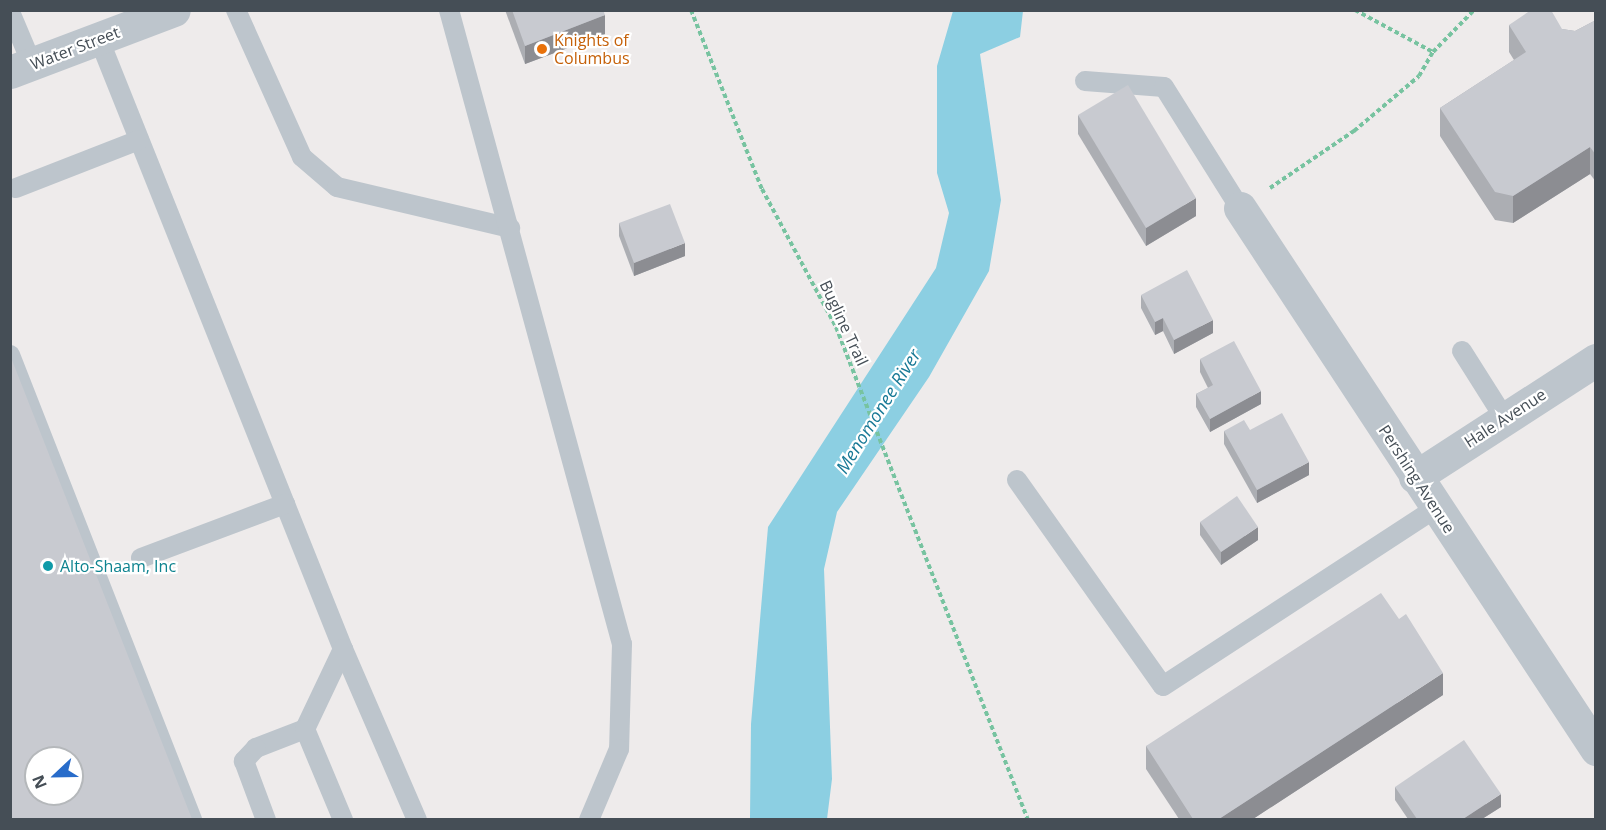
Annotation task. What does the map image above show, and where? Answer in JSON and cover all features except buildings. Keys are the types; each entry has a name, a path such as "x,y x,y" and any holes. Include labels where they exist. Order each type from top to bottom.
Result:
{"street":[{"name":"Water Street","path":"21,68 174,10"},
{"name":"Pershing Avenue","path":"1240,208 1596,749"},
{"name":"Hale Avenue","path":"1415,477 1596,360"}],"lane":[{"path":"236,10 302,157 337,187 510,228"},
{"path":"449,10 622,644 619,749 589,819"},
{"path":"10,12 21,68"},
{"path":"99,39 343,649 417,819"},
{"path":"1085,81 1164,87 1240,208"},
{"path":"16,188 139,140"},
{"path":"1462,351 1505,418"},
{"path":"10,355 192,819"},
{"path":"1017,480 1163,686 1436,508"},
{"path":"141,558 285,504"},
{"path":"266,819 244,761 256,748 305,729 343,649"},
{"path":"305,729 343,819"}],"path":[{"name":"Bugline Trail","path":"691,10 762,189 836,327 1028,819"},
{"path":"1355,10 1433,52"},
{"path":"1240,208 1354,131 1419,76 1433,52 1474,10"}],"water":[{"name":"Menomonee River","path":"953,11 1023,11 1020,37 980,54 1001,200 989,271 929,377 837,512 824,569 832,779 827,819 750,819 751,724 768,527 936,268 949,213 937,173 937,66"}],"place":[{"name":"Knights of Columbus","path":"542,49"},
{"name":"Alto-Shaam, Inc","path":"48,566"}]}
